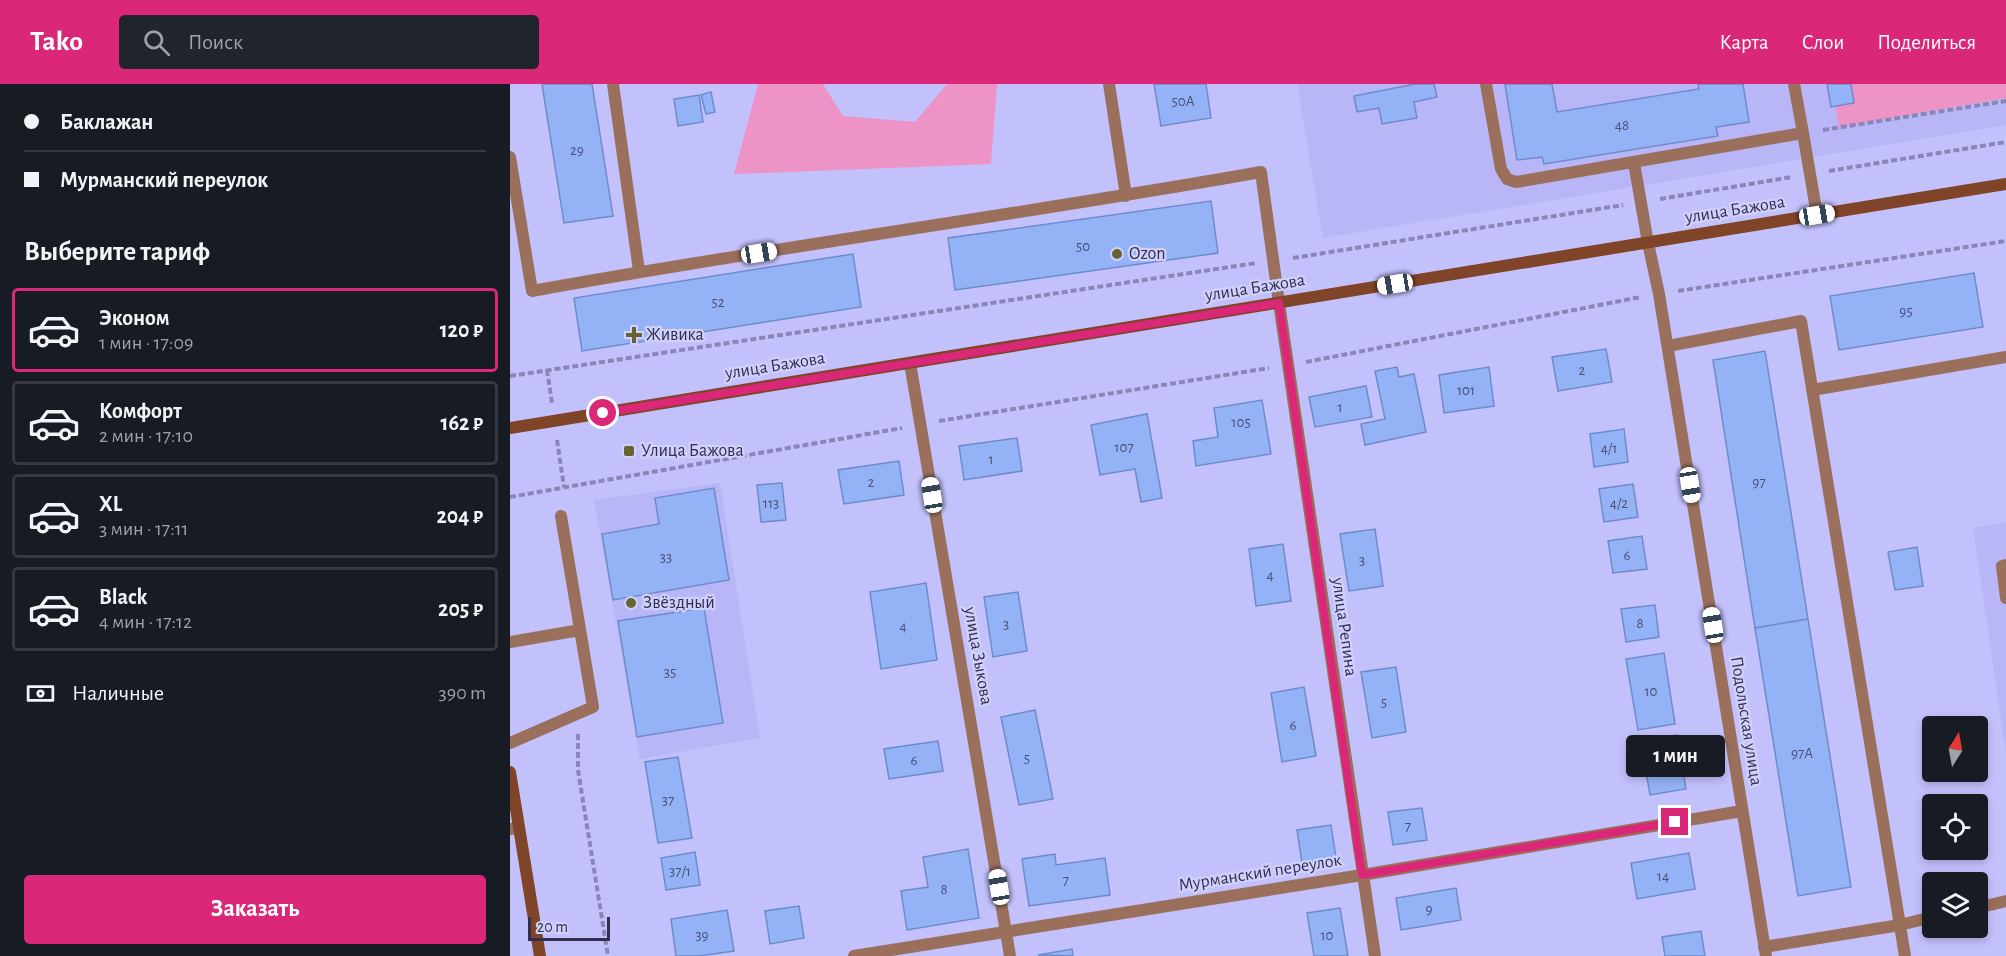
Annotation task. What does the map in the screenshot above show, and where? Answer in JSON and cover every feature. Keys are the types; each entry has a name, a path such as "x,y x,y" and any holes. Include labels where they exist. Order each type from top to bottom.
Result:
{"main road":[{"name":"улица Бажова","path":"510,428 2006,184"},
{"path":"510,772 514,829 540,956"}],"street":[{"path":"613,84 639,272"},
{"path":"510,157 532,291 639,272 1126,196 1109,84"},
{"path":"1486,84 1501,169 1507,179 1516,182 1803,133"},
{"path":"1794,84 1817,215"},
{"name":"Подольская улица","path":"1634,163 1668,346 1765,951"},
{"name":"улица Репина","path":"1126,196 1261,172 1362,875 1376,956"},
{"path":"1668,346 1801,321 1905,956"},
{"path":"1812,390 2006,357"},
{"name":"улица Зыкова","path":"910,363 1010,956"},
{"path":"510,743 593,707 561,516"},
{"path":"2006,565 2002,566 2006,598"},
{"path":"510,642 580,630"},
{"name":"Мурманский переулок","path":"854,956 1362,875 1742,811"},
{"path":"1988,905 2006,901"},
{"path":"1765,951 1922,920"}],"path":[{"path":"1803,133 2006,101"},
{"path":"510,497 920,424 1288,365 1659,294 2006,241"},
{"path":"578,713 578,770 608,956"}],"shaded area":[{"path":"758,84 823,84 843,116 915,122 947,84 997,84 991,164 734,174"},
{"path":"1297,84 2006,84 2006,125 1323,238"},
{"path":"1832,84 2006,84 2006,98 1839,127"},
{"path":"720,483 760,738 640,759 594,500"},
{"path":"2006,522 2006,754 1973,528"}],"building":[{"path":"542,84 592,84 613,216 564,223"},
{"path":"1154,84 1206,84 1211,118 1161,126"},
{"path":"1415,84 1434,84 1437,97 1414,102 1417,118 1382,124 1379,108 1357,112 1354,96"},
{"path":"1505,84 1552,84 1557,112 1699,89 1698,84 1743,84 1749,122 1716,127 1718,136 1544,164 1542,157 1517,160"},
{"path":"1827,84 1851,84 1854,103 1831,107"},
{"path":"711,92 715,112 706,114 701,95"},
{"path":"699,95 703,122 678,126 674,99"},
{"path":"1211,201 1218,253 955,290 948,238"},
{"path":"853,254 861,307 582,351 574,298"},
{"path":"1974,273 1983,327 1839,350 1830,296"},
{"path":"1606,349 1612,382 1558,391 1552,357"},
{"path":"1765,351 1808,619 1755,628 1713,360"},
{"path":"1397,367 1399,377 1414,374 1426,432 1365,445 1361,424 1385,419 1375,371"},
{"path":"1489,367 1494,406 1444,413 1439,375"},
{"path":"1366,386 1372,417 1315,427 1309,397"},
{"path":"1262,400 1271,454 1196,466 1193,441 1218,437 1214,408"},
{"path":"1147,414 1162,498 1141,502 1135,469 1100,475 1091,425"},
{"path":"1624,429 1628,462 1594,467 1590,434"},
{"path":"1017,438 1022,471 964,480 959,446"},
{"path":"899,461 904,495 844,504 838,470"},
{"path":"782,483 786,520 761,522 757,485"},
{"path":"1633,484 1638,517 1604,522 1599,489"},
{"path":"714,488 729,580 613,600 602,534 659,524 655,498"},
{"path":"1375,529 1383,586 1349,591 1340,534"},
{"path":"1642,536 1647,569 1613,573 1608,541"},
{"path":"1283,544 1291,601 1256,606 1249,549"},
{"path":"1917,547 1923,586 1895,590 1888,552"},
{"path":"926,583 937,660 881,669 870,592"},
{"path":"1018,592 1027,651 993,657 984,597"},
{"path":"1655,605 1659,637 1626,642 1621,609"},
{"path":"704,608 723,723 637,737 618,621"},
{"path":"1808,619 1851,887 1798,896 1755,628"},
{"path":"1664,653 1675,724 1638,730 1626,659"},
{"path":"1396,667 1406,732 1372,738 1361,672"},
{"path":"1304,687 1316,756 1282,762 1271,693"},
{"path":"1035,710 1053,799 1019,805 1001,717"},
{"path":"1677,735 1686,789 1650,795 1641,742"},
{"path":"938,741 943,771 889,779 884,749"},
{"path":"678,757 692,838 658,843 645,762"},
{"path":"1422,808 1427,840 1393,845 1388,812"},
{"path":"1331,825 1336,858 1302,863 1297,830"},
{"path":"968,849 979,918 907,930 901,891 928,887 923,857"},
{"path":"695,852 700,885 666,890 661,858"},
{"path":"1689,853 1695,889 1637,899 1631,863"},
{"path":"1055,854 1056,865 1105,858 1110,895 1029,906 1022,859"},
{"path":"1456,888 1461,920 1401,930 1396,898"},
{"path":"799,906 804,938 770,944 765,911"},
{"path":"1340,908 1348,956 1314,956 1307,913"},
{"path":"727,910 734,951 698,956 676,956 671,919"},
{"path":"1701,931 1705,956 1665,956 1662,937"},
{"path":"1072,949 1073,956 1038,955"}],"place":[{"name":"Ozon","path":"1117,254"},
{"name":"Живика","path":"634,335"},
{"name":"Улица Бажова","path":"629,451"},
{"name":"Звёздный","path":"631,603"}],"route":[{"path":"603,413 1279,303 1362,875 1675,822"}]}
